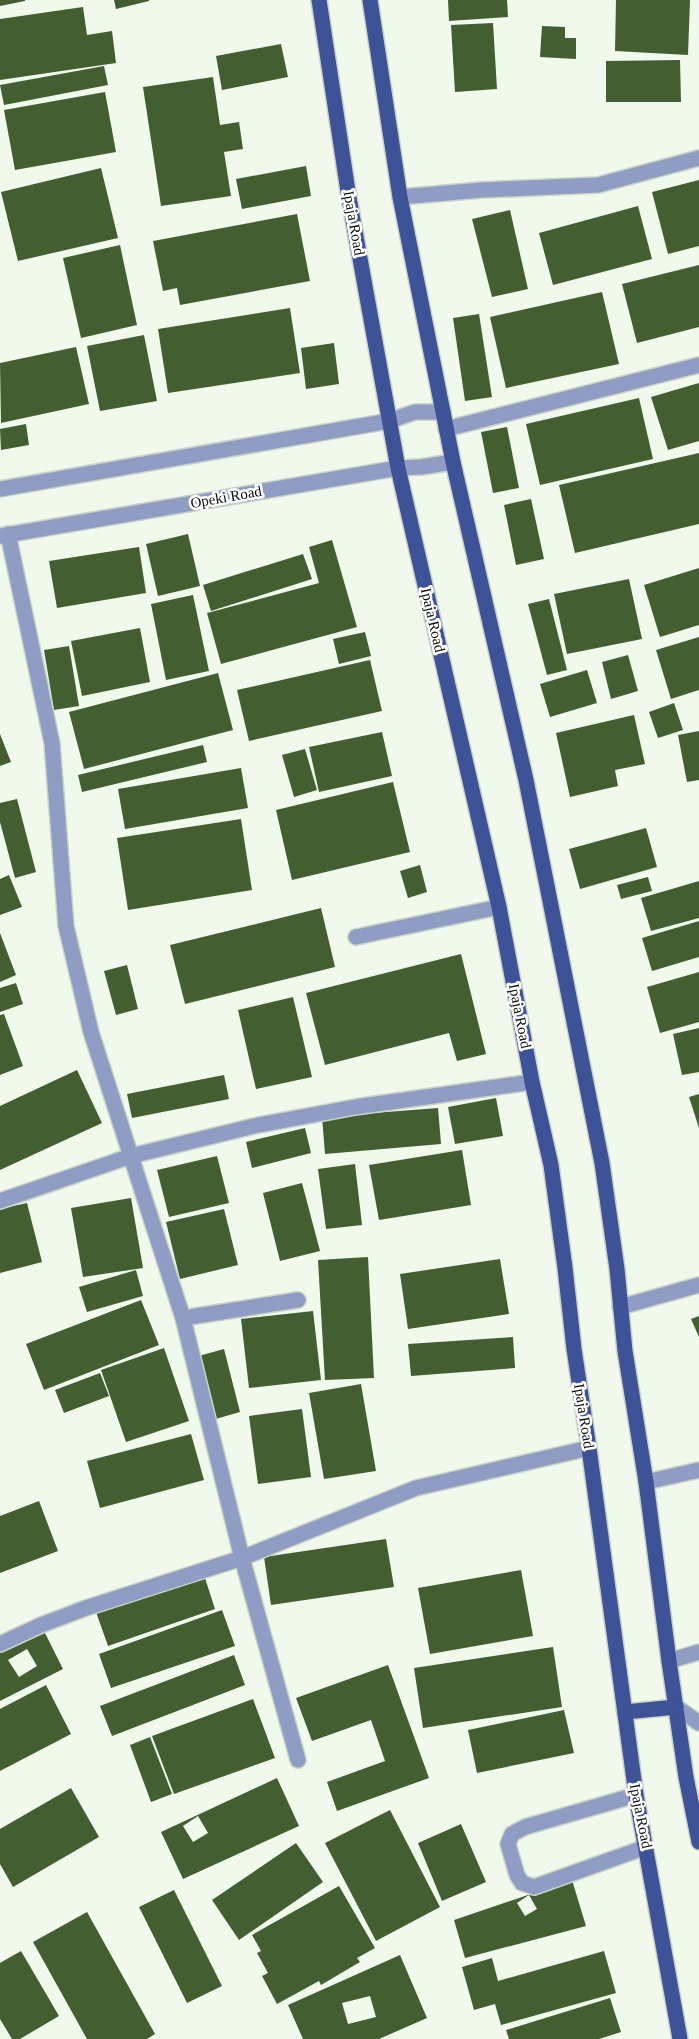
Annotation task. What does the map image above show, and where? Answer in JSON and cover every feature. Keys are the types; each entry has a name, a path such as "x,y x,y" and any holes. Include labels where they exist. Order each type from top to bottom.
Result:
{"main road":[{"name":"Ipaja Road","path":"319,0 349,198 398,468 499,907 532,1082 551,1164 574,1349 636,1796 680,2039"},
{"path":"370,0 400,197 446,429 526,780 602,1163 620,1308 646,1482 676,1707 686,1777 699,1842"},
{"path":"625,1712 676,1707"}],"street":[{"path":"400,197 482,190 598,185 699,158"},
{"path":"446,429 699,365"},
{"path":"0,489 389,422 415,412 443,412"},
{"name":"Opeki Road","path":"4,535 398,468 421,467 453,462"},
{"path":"4,535 52,743 66,926 91,1032 183,1318 242,1558 298,1760"},
{"path":"356,937 499,907"},
{"path":"0,1201 131,1156 254,1126 355,1107 532,1082"},
{"path":"620,1308 699,1286"},
{"path":"183,1318 298,1300"},
{"path":"0,1644 41,1625 86,1608 242,1558 416,1488 589,1448"},
{"path":"646,1482 699,1470"},
{"path":"670,1661 699,1652"},
{"path":"676,1707 699,1723"},
{"path":"636,1796 525,1827 512,1834 508,1844 517,1875 522,1883 534,1887 646,1847"}],"building":[{"path":"0,0 25,0 25,1 0,6"},
{"path":"114,0 149,0 149,1 116,9"},
{"path":"448,0 507,0 508,17 449,21"},
{"path":"616,0 690,0 688,55 615,51"},
{"path":"83,7 87,35 112,31 116,63 0,80 0,19"},
{"path":"493,23 497,89 455,92 451,25"},
{"path":"542,26 565,27 565,38 576,38 576,59 540,57"},
{"path":"281,44 288,77 222,90 216,56"},
{"path":"680,60 681,102 606,102 606,61"},
{"path":"104,66 108,85 4,105 0,85"},
{"path":"213,77 220,125 239,122 243,149 224,152 231,196 161,206 143,87"},
{"path":"105,92 116,152 15,170 4,110"},
{"path":"306,166 311,196 242,209 236,179"},
{"path":"101,168 118,238 18,261 1,192"},
{"path":"699,180 699,246 668,254 652,192"},
{"path":"638,206 652,259 553,285 539,233"},
{"path":"510,210 528,289 492,297 472,219"},
{"path":"297,214 310,281 180,305 177,288 163,291 153,241"},
{"path":"120,245 137,325 81,338 63,258"},
{"path":"699,265 699,327 637,343 622,284"},
{"path":"602,292 619,364 506,388 490,317"},
{"path":"290,308 300,373 168,393 158,329"},
{"path":"479,314 492,397 465,401 453,318"},
{"path":"144,335 157,401 100,411 87,346"},
{"path":"334,343 339,384 306,389 301,348"},
{"path":"76,347 89,404 1,423 0,363"},
{"path":"699,383 699,441 668,450 651,397"},
{"path":"639,398 653,459 540,485 526,424"},
{"path":"26,424 29,445 1,450 0,429"},
{"path":"507,427 519,488 493,493 481,432"},
{"path":"699,453 699,524 575,553 559,485"},
{"path":"531,499 544,559 516,565 504,505"},
{"path":"188,534 200,586 158,596 146,544"},
{"path":"332,540 357,627 221,664 207,613 319,583 309,547"},
{"path":"139,547 146,593 57,608 49,561"},
{"path":"303,554 312,579 211,611 203,585"},
{"path":"699,568 699,625 660,637 644,585"},
{"path":"629,579 642,639 567,654 554,594"},
{"path":"193,595 209,671 166,680 151,604"},
{"path":"549,599 567,670 547,675 528,604"},
{"path":"140,628 150,682 82,696 71,641"},
{"path":"365,632 371,656 339,664 333,639"},
{"path":"699,637 699,690 671,699 656,650"},
{"path":"69,646 79,706 54,710 44,650"},
{"path":"628,655 638,691 611,699 602,662"},
{"path":"370,660 382,711 249,741 237,690"},
{"path":"587,670 597,703 550,717 540,684"},
{"path":"218,673 233,730 84,769 69,712"},
{"path":"674,703 683,730 658,738 649,712"},
{"path":"634,715 645,764 615,770 618,786 570,797 556,733"},
{"path":"699,731 699,780 687,782 678,735"},
{"path":"382,732 392,776 319,792 309,747"},
{"path":"0,734 11,762 0,766"},
{"path":"203,745 207,762 82,792 78,775"},
{"path":"305,749 317,790 294,797 282,755"},
{"path":"241,768 248,808 125,829 118,789"},
{"path":"393,782 410,852 292,880 276,810"},
{"path":"17,799 36,872 15,878 0,822 0,803"},
{"path":"241,819 252,890 128,910 117,838"},
{"path":"646,828 657,867 580,889 569,849"},
{"path":"420,865 427,892 408,898 400,871"},
{"path":"9,875 22,907 0,915 0,879"},
{"path":"648,877 652,891 621,899 617,885"},
{"path":"699,881 699,918 651,931 641,898"},
{"path":"321,908 335,967 185,1004 170,945"},
{"path":"699,921 699,957 652,971 642,938"},
{"path":"0,933 16,975 0,982"},
{"path":"461,954 486,1054 457,1061 449,1033 325,1065 306,993"},
{"path":"127,965 138,1009 116,1015 104,971"},
{"path":"699,972 699,1022 660,1033 647,987"},
{"path":"16,983 23,1004 0,1012 0,988"},
{"path":"293,997 312,1077 256,1089 238,1010"},
{"path":"4,1014 23,1066 0,1075 0,1015"},
{"path":"699,1028 699,1072 682,1075 673,1034"},
{"path":"77,1070 102,1123 0,1170 0,1106"},
{"path":"224,1075 229,1099 132,1118 127,1094"},
{"path":"699,1094 699,1128 689,1097"},
{"path":"496,1098 503,1136 455,1144 448,1107"},
{"path":"438,1108 441,1144 325,1154 322,1117"},
{"path":"305,1128 311,1153 252,1168 246,1142"},
{"path":"462,1150 471,1205 379,1220 369,1165"},
{"path":"217,1156 229,1203 169,1217 157,1170"},
{"path":"355,1164 362,1225 326,1229 318,1169"},
{"path":"302,1183 320,1251 280,1261 263,1193"},
{"path":"131,1198 143,1268 83,1277 71,1208"},
{"path":"27,1203 42,1262 0,1273 0,1209"},
{"path":"224,1209 238,1265 180,1279 166,1222"},
{"path":"368,1257 374,1378 325,1380 318,1260"},
{"path":"500,1259 509,1314 408,1329 400,1274"},
{"path":"136,1270 143,1296 87,1312 79,1287"},
{"path":"141,1300 159,1345 44,1390 26,1344"},
{"path":"313,1311 321,1380 249,1388 241,1319"},
{"path":"699,1316 699,1337 691,1319"},
{"path":"513,1337 515,1368 411,1376 408,1344"},
{"path":"164,1348 189,1421 126,1442 101,1370"},
{"path":"224,1349 240,1412 212,1420 195,1357"},
{"path":"100,1373 109,1396 64,1413 55,1390"},
{"path":"361,1384 376,1471 324,1479 309,1393"},
{"path":"302,1409 311,1477 258,1484 249,1416"},
{"path":"191,1434 204,1480 100,1508 87,1461"},
{"path":"39,1501 58,1551 0,1573 0,1516"},
{"path":"386,1539 394,1587 271,1605 264,1557"},
{"path":"521,1570 533,1636 430,1654 418,1588"},
{"path":"204,1575 215,1609 108,1646 96,1612"},
{"path":"222,1610 235,1646 111,1688 99,1654"},
{"path":"44,1631 63,1669 0,1701 0,1653","holes":["27,1649 37,1666 19,1677 8,1660"]},
{"path":"553,1647 562,1707 423,1728 414,1668"},
{"path":"234,1655 245,1685 112,1736 100,1706"},
{"path":"388,1665 429,1778 337,1811 327,1782 385,1761 371,1720 312,1741 296,1698"},
{"path":"46,1685 71,1734 0,1771 0,1709"},
{"path":"253,1699 275,1758 174,1794 152,1736"},
{"path":"564,1710 574,1753 477,1773 468,1730"},
{"path":"150,1737 172,1794 151,1802 130,1745"},
{"path":"277,1778 299,1826 183,1879 161,1832","holes":["198,1816 208,1833 193,1842 183,1826"]},
{"path":"71,1788 99,1837 13,1887 0,1864 0,1829"},
{"path":"390,1810 440,1907 376,1941 325,1843"},
{"path":"461,1824 486,1882 442,1901 418,1843"},
{"path":"296,1843 323,1882 239,1940 212,1900"},
{"path":"572,1880 586,1926 465,1958 454,1920","holes":["529,1895 537,1909 525,1916 517,1903"]},
{"path":"339,1886 375,1948 357,1958 360,1962 321,1985 319,1981 277,2004 262,1976 268,1973 257,1953 261,1951 252,1935"},
{"path":"174,1890 222,1986 187,2003 139,1907"},
{"path":"87,1912 155,2034 147,2039 87,2039 33,1942"},
{"path":"21,1951 59,2016 20,2039 12,2039 0,2019 0,1963"},
{"path":"604,1951 616,1993 501,2025 495,2004 474,2010 462,1967 492,1958 498,1981"},
{"path":"400,1955 427,2018 379,2039 303,2039 288,2005","holes":["370,1996 376,2017 348,2024 342,2003"]},
{"path":"610,1998 621,2032 599,2039 509,2039 506,2030"}]}
